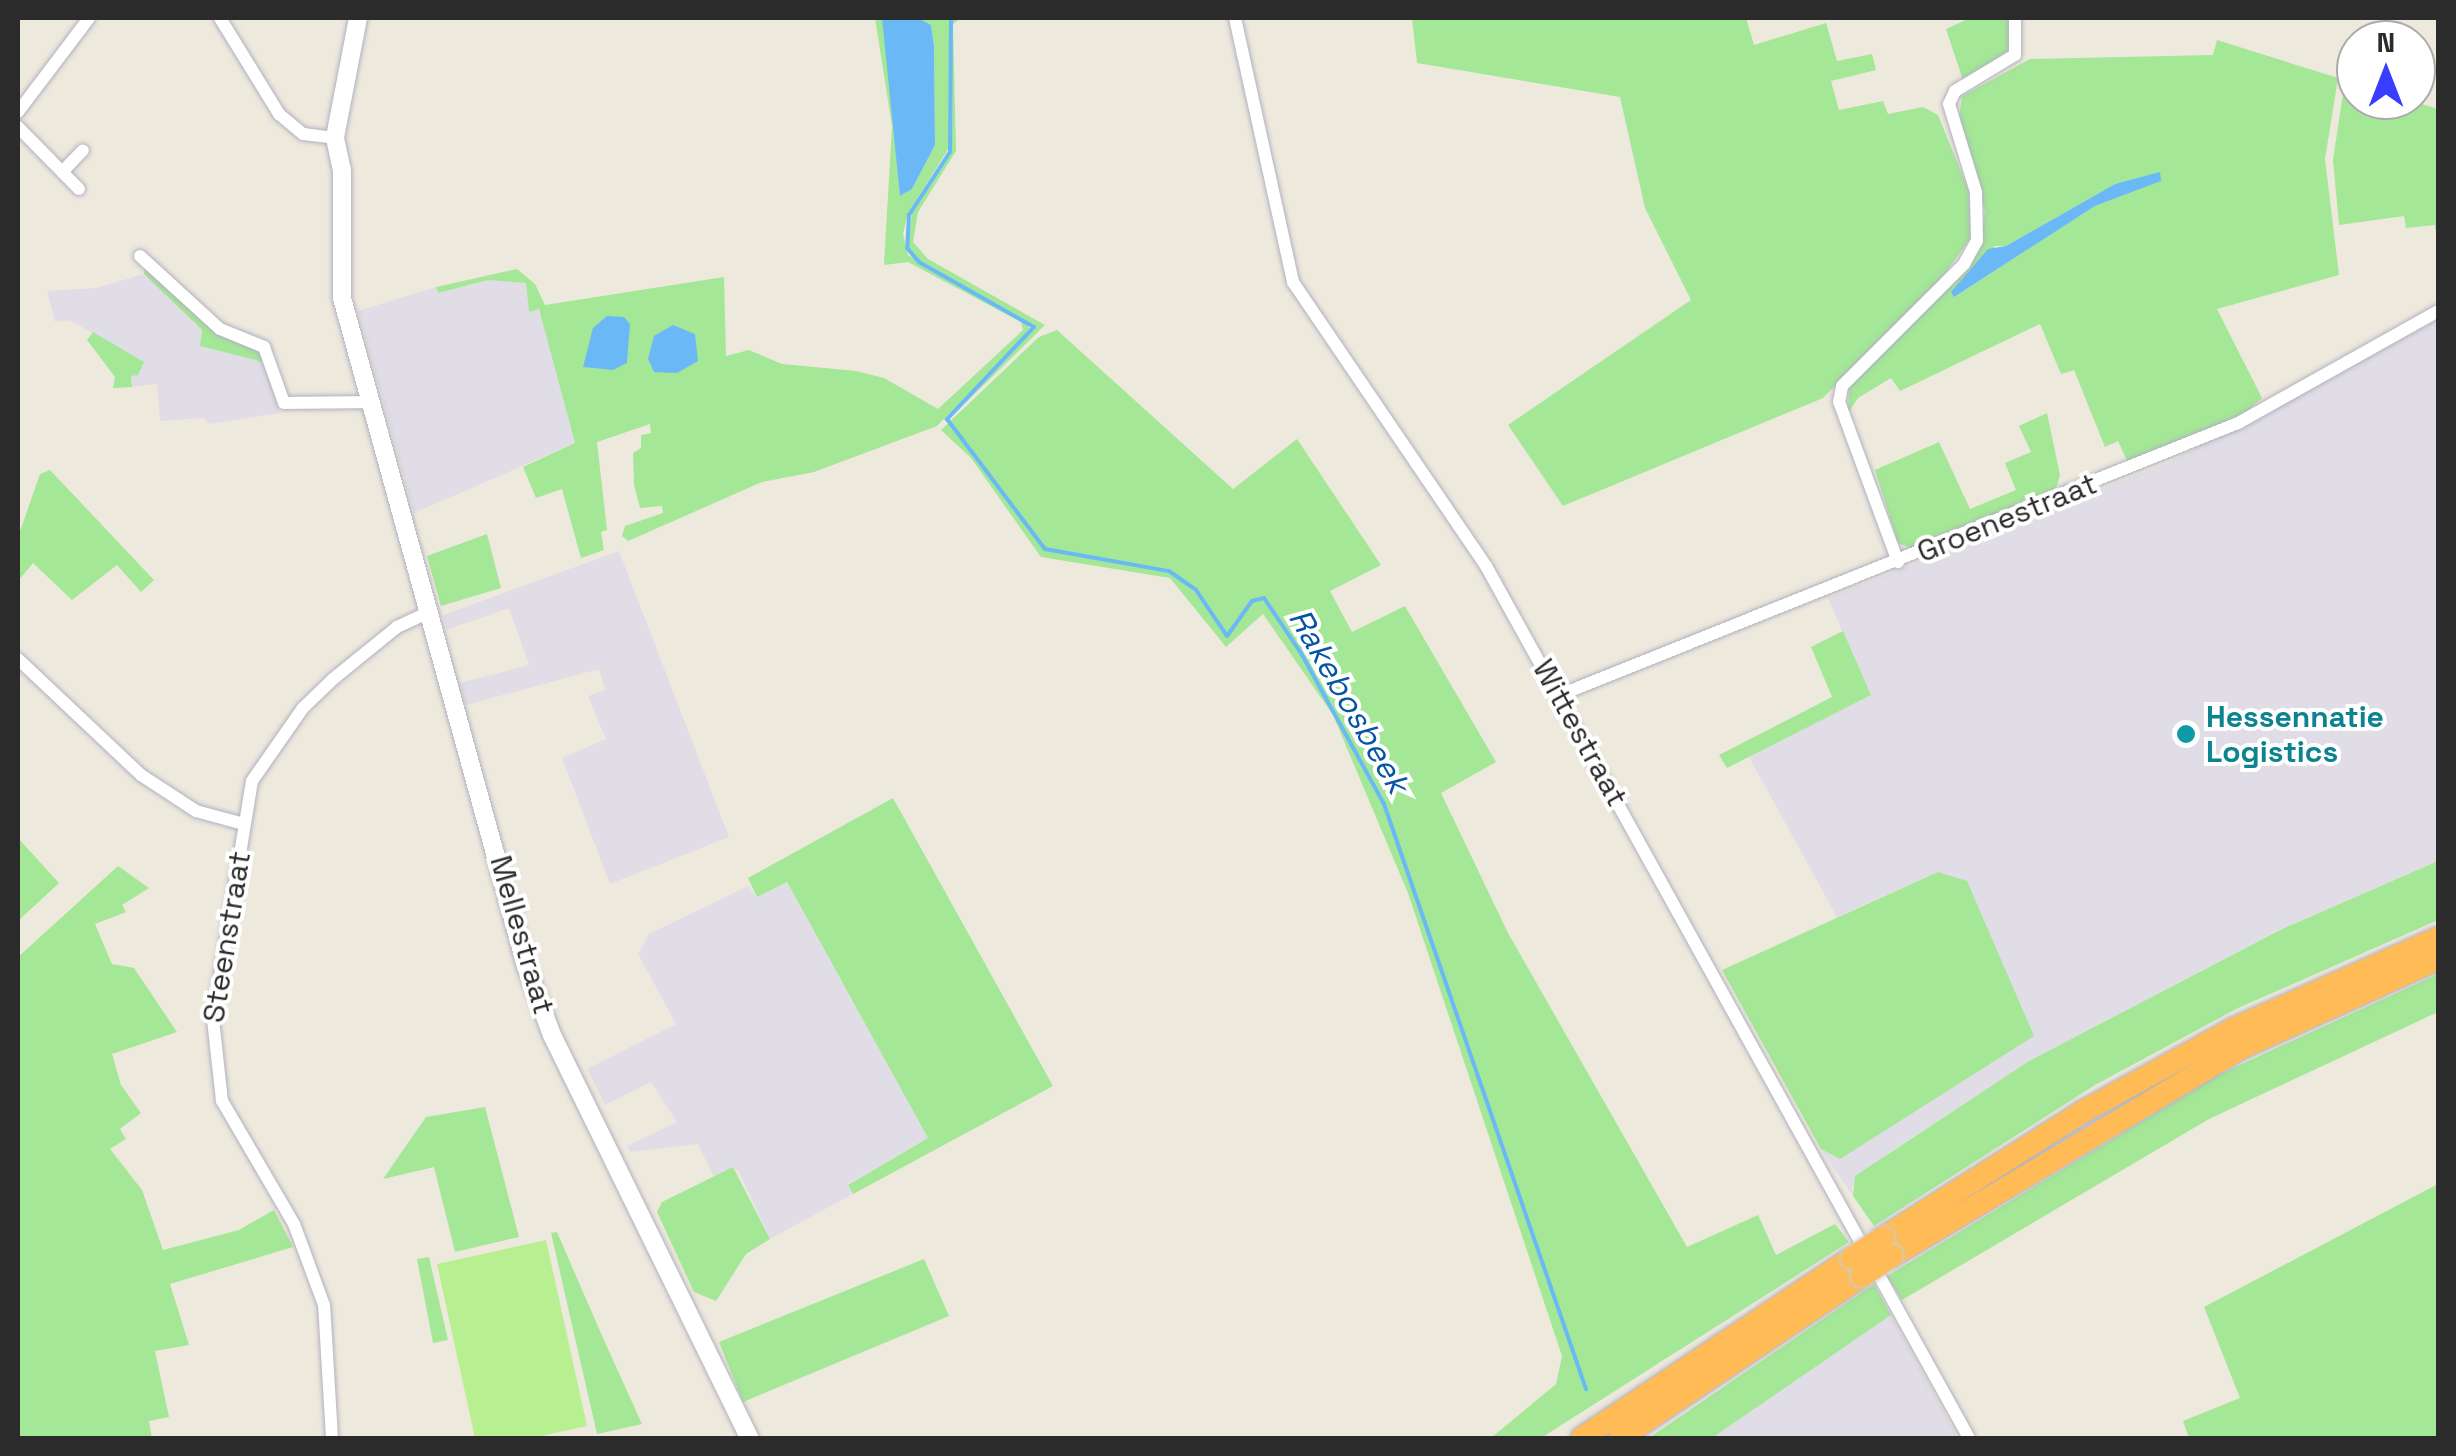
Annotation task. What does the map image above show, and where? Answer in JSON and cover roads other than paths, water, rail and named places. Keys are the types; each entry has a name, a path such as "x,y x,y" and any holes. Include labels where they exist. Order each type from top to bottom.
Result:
{"highway":[{"path":"1582,1438 1888,1247 2084,1111 2233,1029 2438,938"},
{"path":"1888,1247 2241,1048 2438,960"},
{"path":"1620,1438 1857,1267"}],"street":[{"path":"18,112 90,18"},
{"path":"220,18 279,114 302,134 330,138 358,18"},
{"name":"Wittestraat","path":"1234,18 1293,282 1420,461 1560,694 1969,1438"},
{"path":"1898,562 1839,402 1842,386 1964,264 1977,241 1976,192 1949,104 1956,91 2015,55 2015,18"},
{"path":"18,127 79,189"},
{"name":"Mellestraat","path":"330,138 339,203 342,298 526,966 552,1034 749,1438"},
{"path":"62,172 83,150"},
{"path":"140,256 220,329 264,347 284,403 373,402"},
{"name":"Groenestraat","path":"1560,694 2238,423 2438,310"},
{"name":"Steenstraat","path":"332,1438 324,1305 312,1268 222,1102 214,1068 212,1018 252,781 304,708 398,627 431,610"},
{"path":"18,659 141,776 196,811 244,824"}],"water":[{"path":"882,18 918,18 931,25 934,46 935,145 912,189 900,196"},
{"path":"2160,172 2161,181 2095,206 1954,297 1951,292 1988,249 2006,246 2115,184"},
{"path":"607,316 624,317 630,324 627,363 613,370 583,367 593,328"},
{"path":"673,325 695,334 698,361 677,373 654,372 648,359 654,336"}],"waterway":[{"name":"Rakebosbeek","path":"951,18 950,152 909,215 907,248 919,262 1034,327 947,419 1045,549 1169,571 1196,590 1227,636 1252,601 1264,598 1301,653 1384,804 1586,1389"}],"place":[{"name":"Hessennatie Logistics","path":"2186,734"}]}
